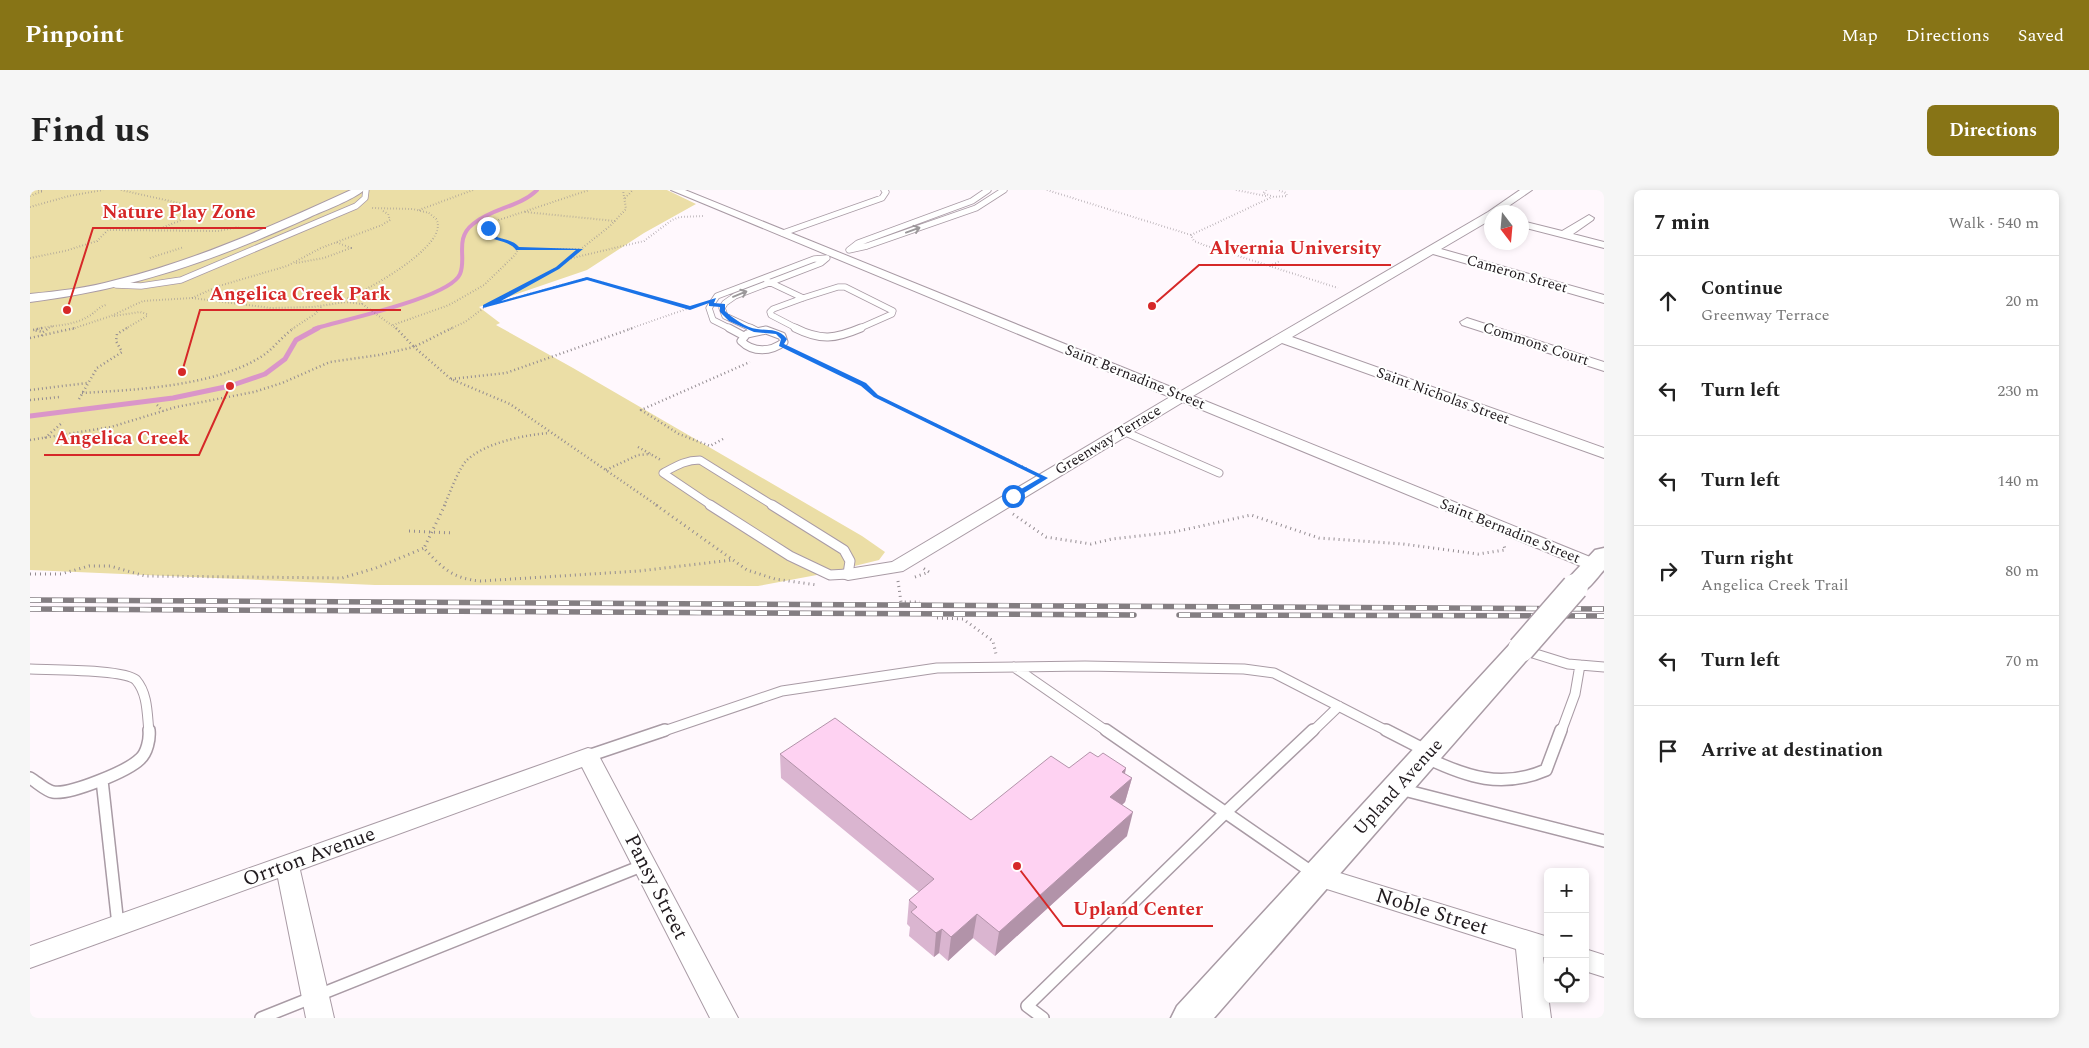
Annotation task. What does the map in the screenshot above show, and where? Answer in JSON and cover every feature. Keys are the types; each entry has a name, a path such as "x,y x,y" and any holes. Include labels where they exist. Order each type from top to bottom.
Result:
{"street":[{"path":"30,298 70,294 145,277 220,251 359,190"},
{"name":"Saint Bernadine Street","path":"676,190 838,254 1502,527 1599,560"},
{"name":"Greenway Terrace","path":"1504,205 1527,190"},
{"name":"Greenway Terrace","path":"848,574 897,567 1484,218"},
{"path":"1564,234 1590,218"},
{"path":"1529,226 1604,245"},
{"name":"Cameron Street","path":"1430,250 1604,299"},
{"name":"Commons Court","path":"1467,322 1604,367"},
{"name":"Saint Nicholas Street","path":"1282,338 1604,453"},
{"name":"Upland Avenue","path":"1190,1018 1398,788 1599,560"},
{"name":"Orrton Avenue","path":"30,957 588,756"},
{"name":"Pansy Street","path":"588,756 724,1018"},
{"path":"287,865 317,1007"},
{"name":"Noble Street","path":"1317,876 1538,945"},
{"path":"1537,1018 1538,945"},
{"path":"1589,961 1604,966"}],"lane":[{"path":"116,285 142,288 181,280 356,206 365,198 366,190"},
{"path":"783,233 882,198 886,192 884,190"},
{"path":"723,306 735,296 821,263 858,243 972,200 988,190"},
{"path":"744,336 714,320 709,313 712,302 728,290 814,259 867,246 976,208 1004,190"},
{"path":"760,278 804,298"},
{"path":"838,287 845,287 894,311 892,314 847,333 829,338 818,338 771,315 770,312 804,298 838,287"},
{"path":"712,302 723,306"},
{"path":"723,306 725,316 756,331"},
{"path":"778,333 795,327"},
{"path":"766,330 778,333 784,339 781,345 770,349 751,348 743,344 741,341 744,336 756,331 766,330"},
{"path":"1123,431 1219,473"},
{"path":"689,460 700,460 844,550 852,563 848,574 830,575 790,556 668,480 663,473 689,460"},
{"path":"1520,650 1568,664 1604,667"},
{"path":"588,756 782,692 937,668 1085,666 1244,669 1274,673 1467,775 1498,780 1525,778 1546,770 1575,694 1580,665"},
{"path":"1014,667 1317,876"},
{"path":"30,669 120,673 135,679 144,695 150,739 141,759 102,780 68,792 52,792 30,778"},
{"path":"1043,1018 1027,1006 1226,812 1339,706"},
{"path":"102,780 118,925"},
{"path":"1398,788 1604,841"},
{"path":"261,1018 317,1007 644,865"}],"path":[{"path":"30,196 43,191 33,190"},
{"path":"30,207 69,196 103,190"},
{"path":"120,190 183,204 187,213 184,219 170,226 151,231"},
{"path":"418,211 473,190"},
{"path":"580,249 518,248 514,244 491,237 486,233 488,228 499,220 589,190"},
{"path":"30,440 111,427 163,411 221,397 254,392 282,383 330,362 379,355 414,347 465,322 485,306 557,268 568,260 615,221 626,209 623,190"},
{"path":"625,198 634,190"},
{"path":"1047,190 1191,235 1272,197"},
{"path":"1236,190 1272,197 1287,196 1286,193 1278,190"},
{"path":"1266,190 1263,192 1267,196"},
{"path":"30,338 70,330 110,317 143,301 192,298 270,308 322,305 337,302 367,289 431,245 437,235 439,225 437,219 418,211 381,210 356,206"},
{"path":"192,298 219,286 293,263 336,242 364,233 390,220 388,214 381,210"},
{"path":"522,211 615,221"},
{"path":"568,260 644,241 672,220 706,216"},
{"path":"30,258 98,241 108,230 218,231 246,226 219,235"},
{"path":"1191,235 1194,241 1204,245 1356,294"},
{"path":"293,263 308,262 344,252 350,248 336,242"},
{"path":"147,259 191,245"},
{"path":"392,324 449,305 484,285 515,255 518,248"},
{"path":"1270,266 1280,261"},
{"path":"485,306 587,278 690,308"},
{"path":"362,304 367,289"},
{"path":"337,302 362,304 367,307 392,324 414,347 451,380 510,404 747,570 775,580 817,586"},
{"path":"451,380 506,373 712,302"},
{"path":"30,328 67,324 94,315 102,306 106,305"},
{"path":"82,394 195,380 240,367 260,358 284,334 314,314 322,305"},
{"path":"79,399 97,368 122,352 116,341 117,334 143,319 147,314 140,312 110,317"},
{"path":"37,328 33,330 43,332 53,326"},
{"path":"42,336 43,332"},
{"path":"781,345 864,384 876,396 1045,478"},
{"path":"723,439 710,446 679,434 641,410 753,361"},
{"path":"30,390 89,381"},
{"path":"30,400 60,397"},
{"path":"157,405 163,411"},
{"path":"44,438 63,422"},
{"path":"30,574 61,574 89,566 110,566 144,576 342,578 376,568 424,548 465,462 473,456 523,435 550,433"},
{"path":"638,447 672,467"},
{"path":"606,470 638,455 651,454"},
{"path":"999,505 1046,537 1091,544 1112,539 1174,532 1251,515 1319,538 1402,544 1478,554 1505,550 1502,527"},
{"path":"409,531 453,533"},
{"path":"424,548 439,565 464,580 481,581 639,571 733,560"},
{"path":"911,559 928,572 913,578"},
{"path":"905,580 898,582 901,602 920,602"},
{"path":"936,618 963,619 993,641 998,667"}],"shaded area":[{"path":"30,190 667,190 696,204 644,233 587,270 479,307 500,323 496,325 862,536 885,552 879,560 822,574 758,586 375,585 30,570"}],"building":[{"path":"835,718 971,820 1051,756 1069,768 1090,752 1098,757 1103,753 1126,768 1122,772 1132,778 1110,797 1133,812 999,932 977,914 951,937 942,929 936,933 911,912 917,907 909,900 934,879 780,754"}],"waterway":[{"path":"314,329 417,300 452,283 460,274 462,268 462,242 467,230 489,214 522,200 537,190"},
{"path":"30,416 173,398 230,386 265,374 285,359 296,340 318,328"}],"railway":[{"path":"30,600 1604,609"},
{"path":"30,609 1134,615"},
{"path":"1179,615 1604,616"}],"place":[{"name":"Alvernia University","path":"1152,306"},
{"name":"Nature Play Zone","path":"67,310"},
{"name":"Angelica Creek Park","path":"182,372"},
{"name":"Angelica Creek","path":"230,386"},
{"name":"Upland Center","path":"1017,866"}],"route":[{"path":"488,228 486,233 491,237 514,244 518,248 580,249 557,268 485,306 587,278 690,308 714,299 711,304 723,306 725,316 756,331 766,330 778,333 784,339 781,345 864,384 876,396 1045,478 1013,496"}]}
